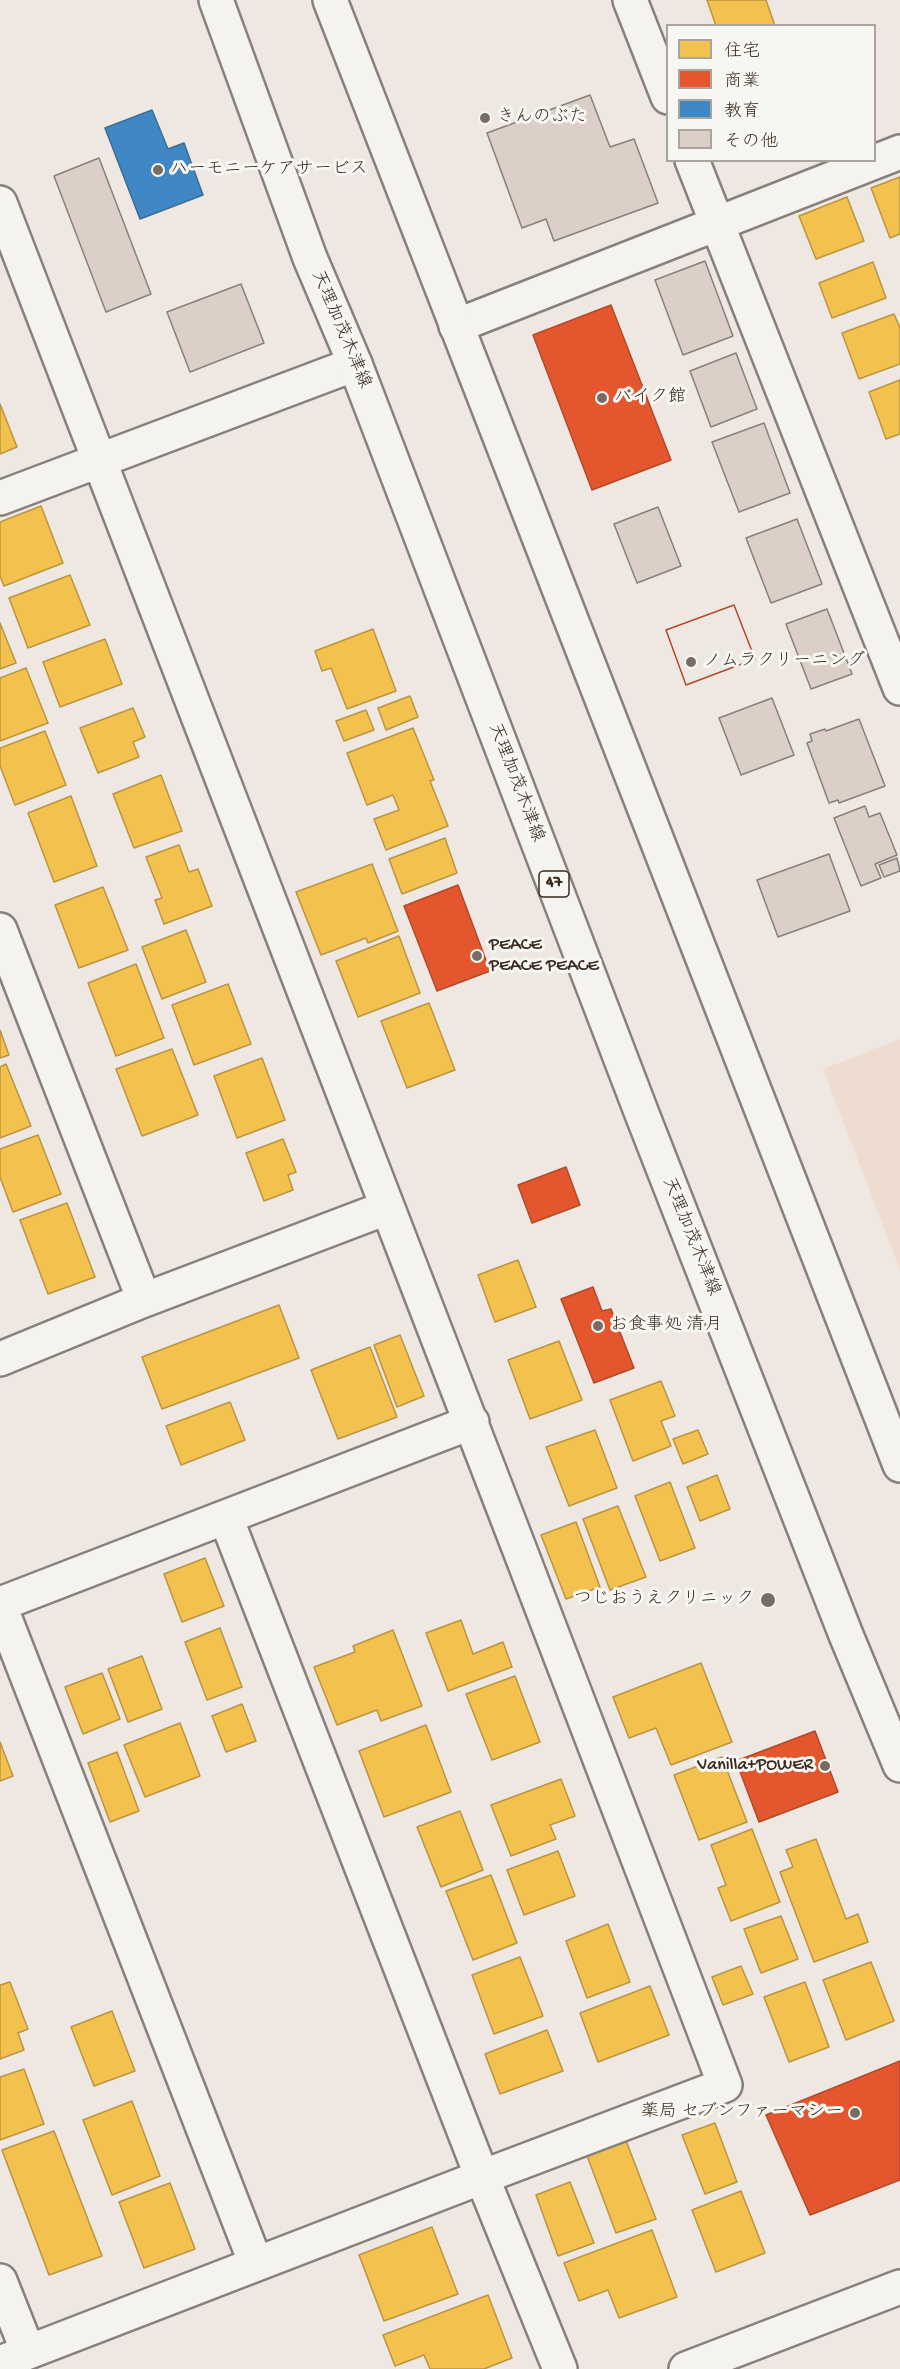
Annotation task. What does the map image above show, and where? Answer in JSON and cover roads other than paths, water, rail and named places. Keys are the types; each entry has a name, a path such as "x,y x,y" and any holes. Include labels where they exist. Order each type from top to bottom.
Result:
{"street":[{"name":"天理加茂木津線","path":"216,0 310,258 355,364 646,1125 846,1635 900,1765"},
{"path":"330,0 900,1466"},
{"path":"630,0 666,92"},
{"path":"876,161 900,152"},
{"path":"693,162 900,688"},
{"path":"456,326 874,162"},
{"path":"0,203 386,1208 472,1422 725,2085 14,2357 0,2281"},
{"path":"0,498 355,364"},
{"path":"0,930 144,1300"},
{"path":"0,1359 144,1300 386,1208"},
{"path":"256,2264 0,1605 472,1422"},
{"path":"226,1518 482,2177 560,2369"},
{"path":"686,2369 900,2287"}],"place":[{"name":"きんのぶた","path":"485,118"},
{"name":"ハーモニーケアサービス","path":"158,170"},
{"name":"バイク館","path":"602,398"},
{"name":"ノムラクリーニング","path":"691,662"},
{"name":"PEACE PEACE PEACE","path":"477,956"},
{"name":"お食事処 清月","path":"598,1326"},
{"name":"つじおうえクリニック","path":"768,1600"},
{"name":"Vanilla+POWER","path":"825,1766"},
{"name":"薬局 セブンファーマシー","path":"855,2113"}]}
